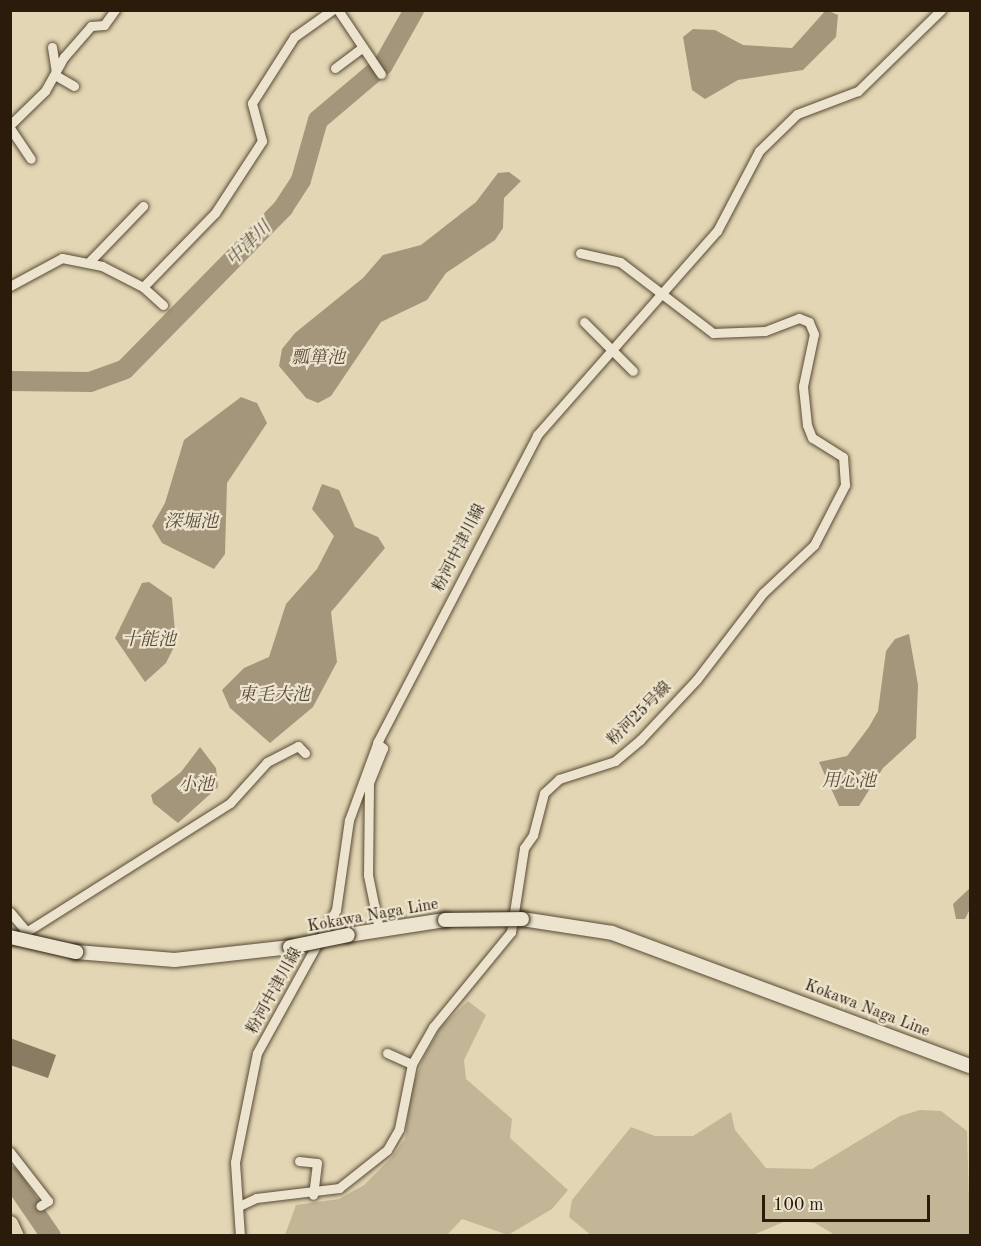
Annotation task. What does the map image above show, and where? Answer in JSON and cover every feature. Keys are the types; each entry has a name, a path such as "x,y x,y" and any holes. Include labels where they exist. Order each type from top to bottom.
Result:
{"main road":[{"name":"Kokawa Naga Line","path":"10,939 76,952 175,960 290,947 379,929 445,920 522,919 612,933 970,1066"},
{"path":"10,1223 16,1236"}],"street":[{"path":"31,159 10,127 56,74 91,26 104,25 115,10"},
{"path":"143,287 215,213 262,141 252,103 294,37 332,10"},
{"path":"338,10 381,74"},
{"name":"粉河中津川線","path":"240,1236 235,1162 248,1083 270,1026 336,910 349,820 377,743 537,435 717,231 748,168 784,125 808,109 858,91 941,10"},
{"path":"52,47 56,74 74,86"},
{"path":"335,68 363,50"},
{"path":"89,262 143,206"},
{"path":"580,253 620,261 660,297"},
{"path":"10,286 62,258 89,262 143,287 163,305"},
{"name":"粉河25号線","path":"239,1206 256,1198 313,1195 349,1183 387,1150 399,1129 412,1064 452,1001 511,932 524,848 550,784 615,761 640,740 697,679 763,593 814,544 845,485 843,457 812,438 807,425 803,386 814,334 809,322 799,318 765,331 713,333 660,297"},
{"path":"584,322 610,351 633,371"},
{"path":"377,743 383,748 369,783 368,875 379,929"},
{"path":"10,939 27,932 230,803 267,762 298,746 305,753"},
{"path":"10,912 27,932"},
{"path":"387,1053 412,1064"},
{"path":"10,1152 48,1201 40,1206"},
{"path":"299,1161 317,1163 313,1195"}],"shaded area":[{"path":"468,1001 486,1015 464,1060 466,1079 512,1119 510,1138 568,1190 552,1209 508,1235 462,1219 447,1235 285,1235 296,1205 339,1199 364,1185 391,1158 405,1139 412,1088 424,1057 441,1027"},
{"path":"920,1110 941,1111 967,1131 970,1235 835,1235 815,1223 788,1220 753,1235 592,1236 569,1217 572,1200 631,1127 655,1136 693,1136 731,1112 735,1130 766,1168 812,1169 900,1116"}],"water":[{"path":"826,10 838,15 836,37 803,70 738,80 705,99 692,90 683,37 693,29 715,30 743,45 792,48"},
{"name":"瓢箪池","path":"509,172 521,181 504,198 503,228 495,240 446,273 427,300 381,322 331,396 318,403 306,398 279,366 282,349 295,333 363,278 383,255 421,245 476,202 498,173"},
{"name":"深堀池","path":"241,397 257,403 267,423 227,483 225,554 214,569 162,543 152,526 165,503 184,440"},
{"name":"東毛大池","path":"322,484 339,490 355,527 378,537 385,548 331,612 337,662 313,707 270,743 230,708 222,690 244,668 269,657 286,604 317,569 334,536 312,509"},
{"name":"十能池","path":"149,582 172,598 176,643 166,663 145,682 115,638 142,583"},
{"name":"用心池","path":"909,634 918,685 916,738 883,768 859,806 839,806 819,762 847,756 869,727 878,711 886,651 895,639"},
{"name":"小池","path":"200,747 216,768 218,787 178,823 153,803 151,795 181,772"},
{"path":"970,888 970,909 965,919 956,919 953,904"}],"building":[{"path":"10,1038 56,1055 48,1078 10,1065"}],"waterway":[{"name":"中津川","path":"10,381 90,382 125,369 283,208 301,180 318,120 383,65 414,10"},
{"name":"中津川","path":"10,1176 51,1236"}]}
